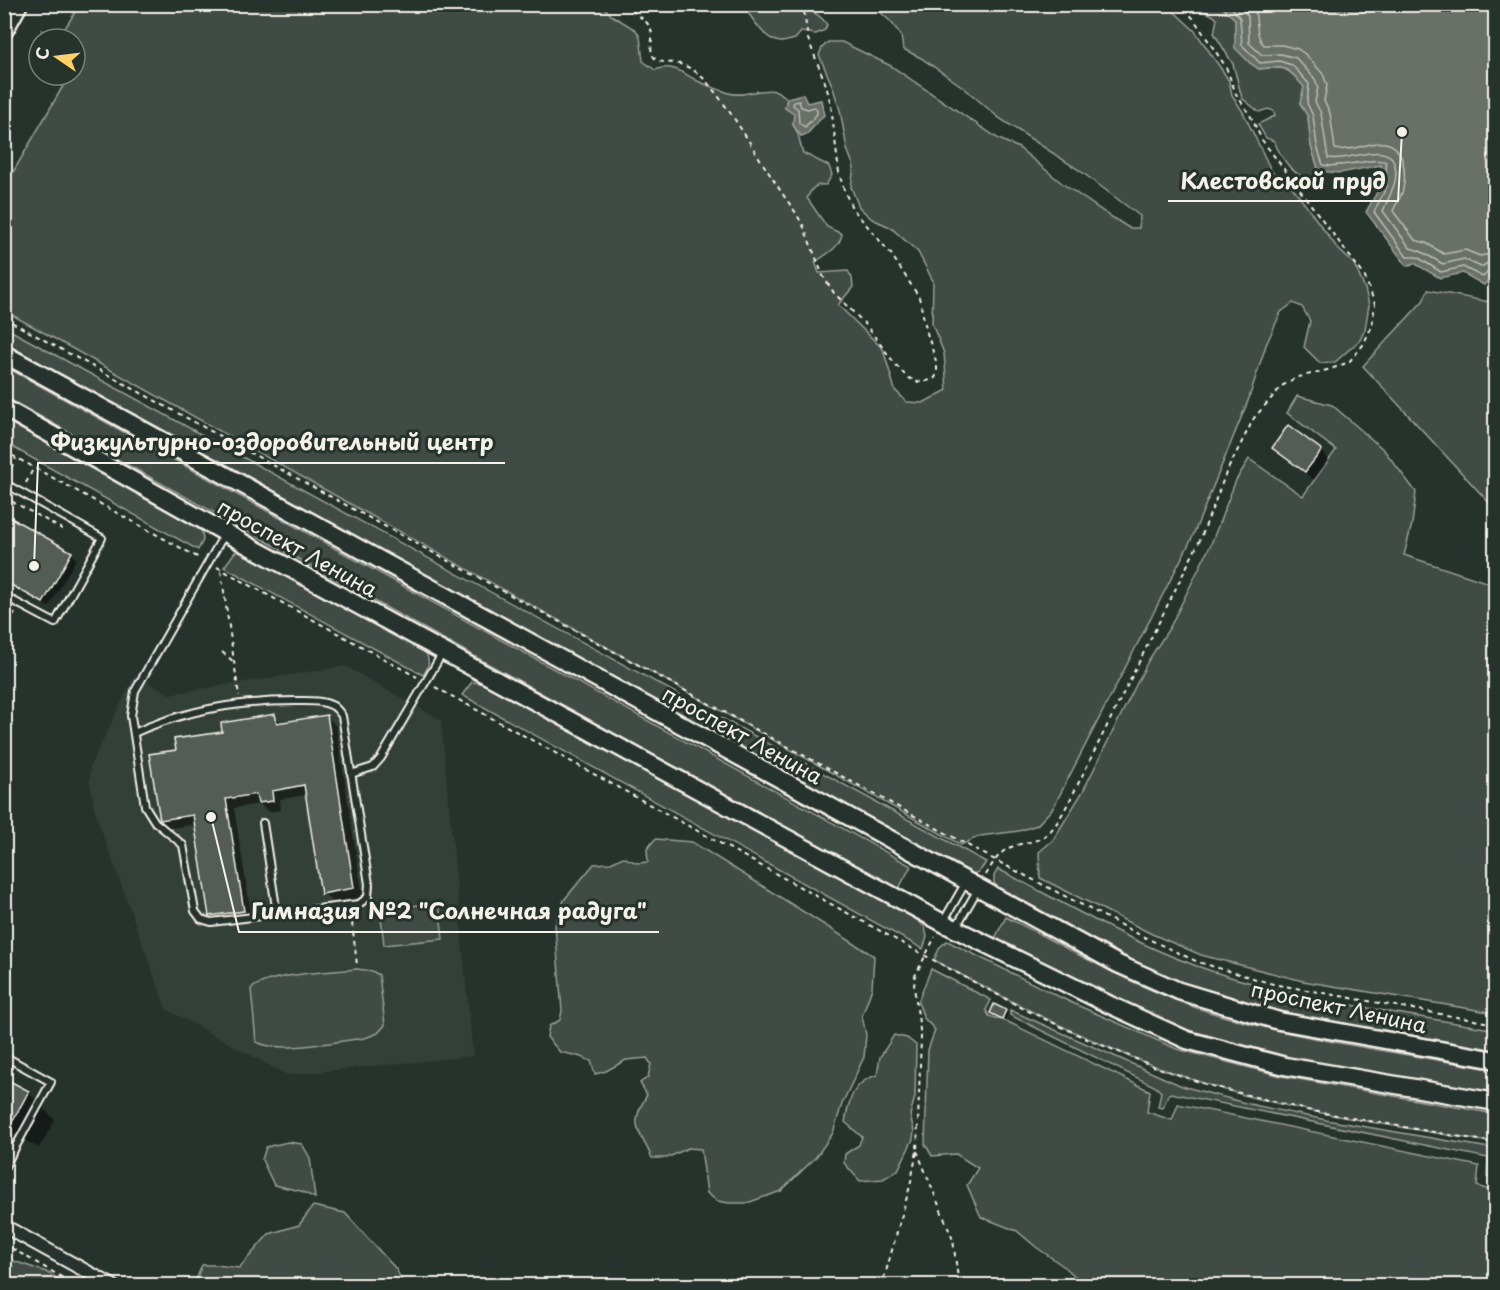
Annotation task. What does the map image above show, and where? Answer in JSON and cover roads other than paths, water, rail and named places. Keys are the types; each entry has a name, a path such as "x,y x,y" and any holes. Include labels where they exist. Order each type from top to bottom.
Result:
{"street":[{"path":"4,31 19,4"},
{"name":"проспект Ленина","path":"4,354 1118,964 1179,991 1279,1021 1496,1060"},
{"name":"проспект Ленина","path":"4,408 443,652 949,926 1108,1004 1187,1040 1285,1066 1496,1102"},
{"path":"4,1226 113,1286"}],"lane":[{"path":"4,482 102,538 55,623 4,596"},
{"path":"134,733 151,725 201,711 258,701 319,702 334,706 342,716 369,884 368,897 359,904 351,906 211,922 201,919 195,911 183,845 155,822 145,806 131,716 135,691 226,533"},
{"path":"351,774 373,767 381,758 443,652"},
{"path":"263,823 277,914"},
{"path":"949,926 972,885"},
{"path":"949,926 972,885"},
{"path":"4,1056 51,1082 4,1168"},
{"path":"4,1144 14,1150"}],"water":[{"path":"1212,5 1495,5 1496,272 1484,285 1463,273 1440,278 1414,263 1407,266 1366,212 1381,185 1381,165 1340,173 1319,171 1311,146 1308,117 1300,103 1304,87 1285,69 1259,69 1250,63 1235,48 1235,19 1222,7"},
{"path":"803,94 807,103 821,100 824,115 807,134 801,136 793,125 794,114 785,108 787,98"}],"place":[{"name":"Клестовской пруд","path":"1402,132"},
{"name":"Физкультурно-оздоровительный центр","path":"34,566"},
{"name":"Гимназия №2 \"Солнечная радуга\"","path":"211,817"}]}
